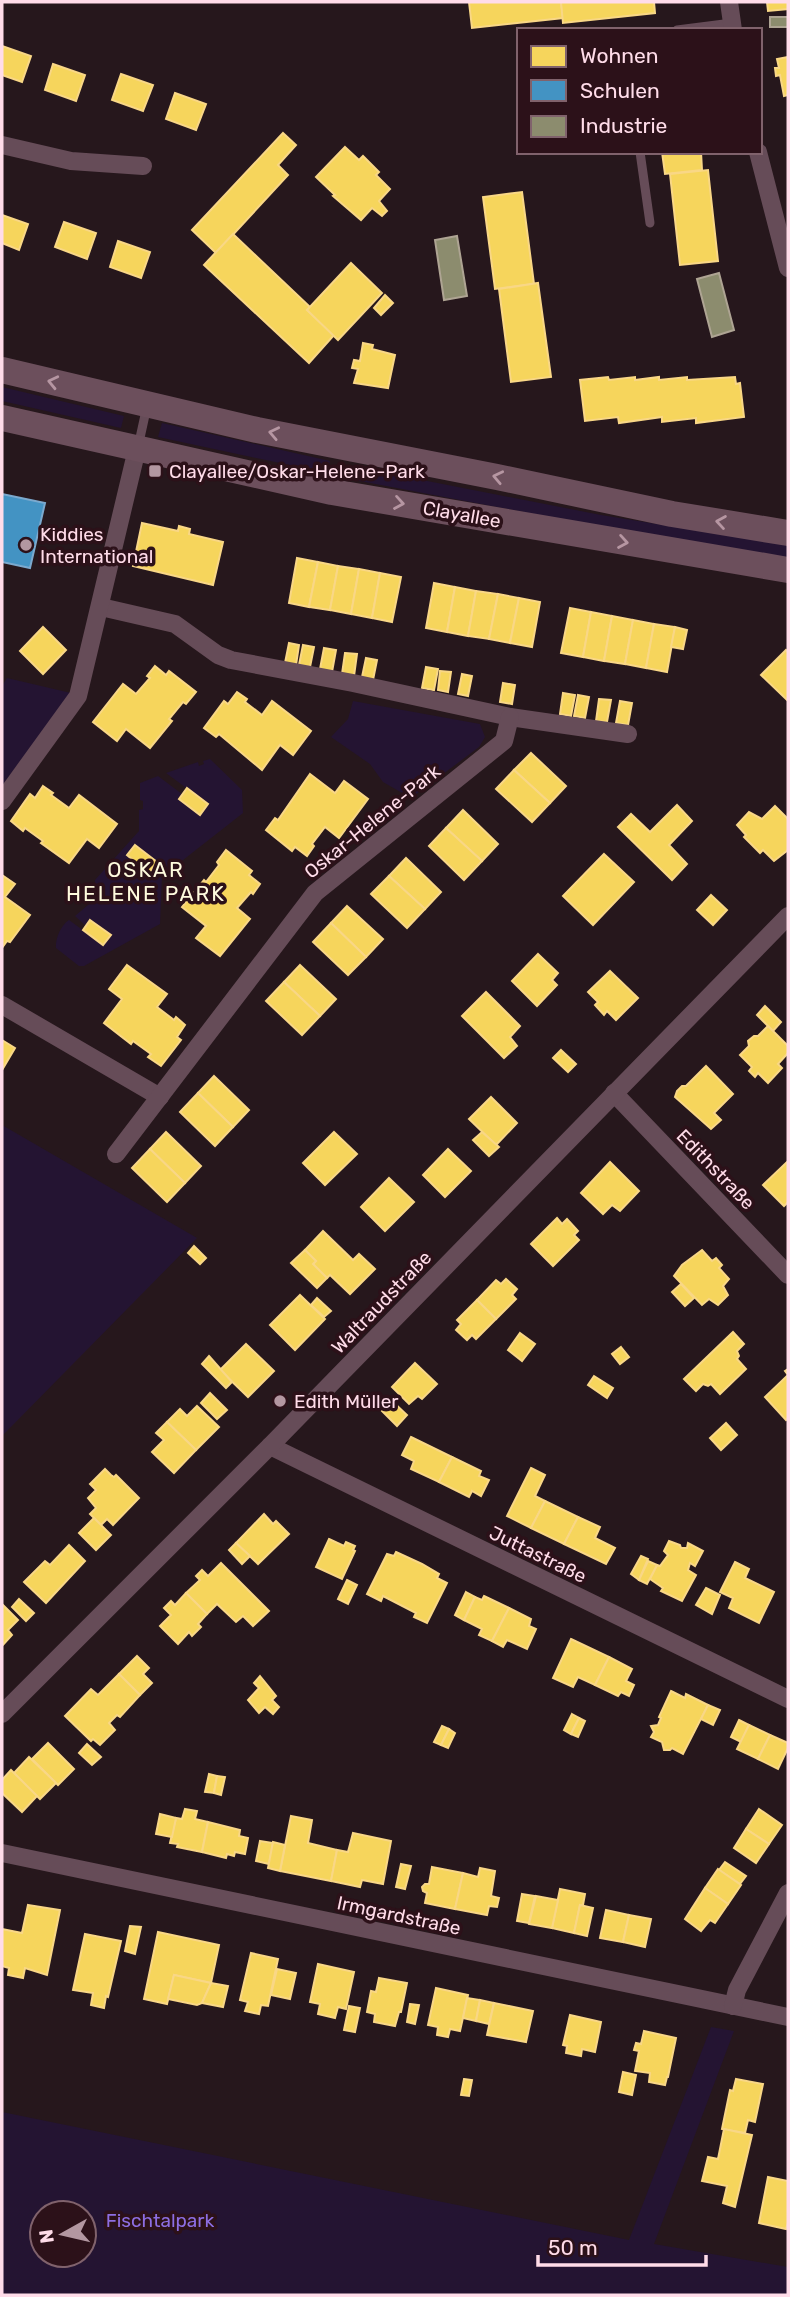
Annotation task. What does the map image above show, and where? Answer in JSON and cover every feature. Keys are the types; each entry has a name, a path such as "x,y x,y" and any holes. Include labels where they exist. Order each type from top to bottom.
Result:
{"main road":[{"path":"2,370 257,430 671,514 788,533"},
{"name":"Clayallee","path":"2,418 331,492 788,570"}],"street":[{"path":"729,2 732,26"},
{"path":"2,145 71,161 143,166"},
{"path":"759,154 788,268"},
{"path":"2,802 78,696 137,449"},
{"path":"101,607 175,624 218,655 231,660 510,717 628,734"},
{"name":"Oskar-Helene-Park","path":"116,1154 315,893 504,741 510,717"},
{"name":"Waltraudstraße","path":"2,1714 270,1446 788,916"},
{"path":"2,1005 160,1097"},
{"name":"Edithstraße","path":"614,1093 788,1275"},
{"name":"Juttastraße","path":"270,1446 788,1699"},
{"name":"Irmgardstraße","path":"2,1853 788,2017"},
{"path":"733,2006 737,1990 788,1893"}],"lane":[{"path":"704,28 732,26"},
{"path":"640,154 650,222"},
{"path":"137,449 148,404"}],"green space":[{"path":"2,387 124,416 121,428 2,401"},
{"path":"162,423 330,461 327,473 158,437"},
{"path":"346,465 601,515 788,545 788,558 603,527 344,478"},
{"path":"7,678 71,693 2,786 2,686"},
{"path":"353,701 480,724 485,737 479,747 411,798 383,782 370,764 331,737 348,719"},
{"path":"210,759 242,790 243,813 169,871 135,845 127,856 149,872 153,867 162,875 160,924 84,966 79,966 56,948 58,937 63,925 69,920 103,945 111,935 90,920 86,926 75,916 94,900 95,880 139,831 139,810 143,809 140,783 158,776 182,794 179,799 201,814 208,804 166,773 198,762 199,766"},
{"path":"2,1125 197,1238 2,1436"},
{"name":"Fischtalpark","path":"711,2027 734,2031 654,2244 788,2267 788,2295 2,2295 2,2112 629,2240"}],"building: Wohnen":[{"path":"469,2 561,2 563,18 472,28"},
{"path":"561,2 654,2 655,13 563,23"},
{"path":"767,2 788,2 788,9 768,11"},
{"path":"2,46 31,56 22,82 2,75"},
{"path":"788,57 788,95 784,96 780,75 776,76 775,68 779,68 777,59"},
{"path":"53,64 85,75 76,101 45,90"},
{"path":"121,74 153,85 143,111 112,100"},
{"path":"175,93 206,104 196,130 166,119"},
{"path":"283,133 296,145 278,165 288,175 216,253 192,230"},
{"path":"345,147 359,160 363,156 379,172 376,175 390,189 379,201 387,211 382,216 372,208 361,220 316,177"},
{"path":"662,154 701,154 702,170 665,174"},
{"path":"708,170 718,261 680,265 670,174"},
{"path":"522,192 534,284 495,289 483,197"},
{"path":"2,215 28,224 19,250 2,243"},
{"path":"64,222 96,233 87,259 55,247"},
{"path":"233,234 310,307 307,310 334,335 309,363 204,265"},
{"path":"118,241 150,252 141,278 110,267"},
{"path":"351,263 382,293 338,340 307,310"},
{"path":"538,283 551,377 511,382 499,289"},
{"path":"385,295 393,303 381,315 374,308"},
{"path":"363,343 373,345 372,349 395,355 388,388 354,383 358,369 352,368 354,360 360,361"},
{"path":"608,377 609,380 635,377 635,380 659,377 659,380 687,377 687,380 735,377 736,384 740,383 744,417 696,423 696,418 662,422 662,417 619,423 618,417 585,421 580,380"},
{"path":"142,523 178,531 179,526 190,529 189,534 223,542 213,585 133,566"},
{"path":"297,558 318,562 309,607 289,603"},
{"path":"318,562 338,566 330,610 309,607"},
{"path":"338,566 359,569 351,614 330,610"},
{"path":"359,569 380,573 372,618 351,614"},
{"path":"380,573 401,577 392,622 372,618"},
{"path":"434,583 455,587 447,632 426,628"},
{"path":"455,587 476,591 468,636 447,632"},
{"path":"476,591 498,594 489,639 468,636"},
{"path":"498,594 519,598 510,643 489,639"},
{"path":"519,598 540,602 532,647 510,643"},
{"path":"570,608 591,612 583,657 561,653"},
{"path":"591,612 612,616 604,661 583,657"},
{"path":"612,616 633,620 625,664 604,661"},
{"path":"633,620 654,624 646,668 625,664"},
{"path":"654,624 675,627 667,672 646,668"},
{"path":"43,627 66,650 43,674 20,651"},
{"path":"675,627 687,630 683,649 671,647"},
{"path":"289,643 299,645 296,665 285,663"},
{"path":"303,645 314,647 310,667 299,665"},
{"path":"324,648 336,650 332,672 320,669"},
{"path":"786,650 788,652 788,701 761,675"},
{"path":"345,653 357,654 354,676 342,674"},
{"path":"366,658 377,660 373,680 362,677"},
{"path":"155,666 166,675 169,671 196,692 186,704 183,702 169,719 172,721 150,748 126,729 117,741 93,722 123,684 136,694 150,678 147,676"},
{"path":"426,667 438,669 434,690 422,688"},
{"path":"440,671 451,672 448,692 438,690"},
{"path":"462,674 472,676 468,696 458,694"},
{"path":"503,683 515,685 512,704 500,702"},
{"path":"237,692 262,715 272,701 311,731 293,755 280,745 262,770 219,734 216,737 204,728 224,701 228,704"},
{"path":"563,693 575,695 571,716 560,714"},
{"path":"578,695 589,697 585,718 574,716"},
{"path":"599,699 611,700 607,722 596,721"},
{"path":"620,701 632,703 628,725 616,723"},
{"path":"531,753 566,786 550,803 514,770"},
{"path":"514,770 550,803 532,822 496,789"},
{"path":"310,774 335,793 344,781 368,799 339,838 325,827 307,856 295,847 292,851 266,830 275,818 278,820"},
{"path":"43,786 69,808 79,795 117,824 99,848 87,839 69,863 41,843 43,841 25,828 23,831 11,821 30,794 35,798"},
{"path":"187,788 208,804 200,815 179,799"},
{"path":"677,805 692,821 669,845 687,864 672,880 618,827 631,814 650,832"},
{"path":"775,806 788,819 788,850 774,861 763,850 760,853 744,837 746,835 737,825 749,812 762,819"},
{"path":"463,810 498,844 482,861 446,828"},
{"path":"446,828 482,861 464,880 429,846"},
{"path":"135,845 157,862 149,873 127,855"},
{"path":"226,850 252,871 249,875 260,884 237,908 250,919 220,956 196,938 206,926 182,907 204,880 206,882"},
{"path":"604,854 634,882 593,925 563,896"},
{"path":"406,858 441,892 425,909 389,876"},
{"path":"2,875 15,884 5,897 30,915 10,942 7,941 2,948"},
{"path":"389,876 425,909 407,928 371,894"},
{"path":"711,895 727,910 713,925 697,910"},
{"path":"347,906 383,939 366,957 331,923"},
{"path":"90,920 111,935 103,945 83,930"},
{"path":"331,923 366,957 348,975 313,942"},
{"path":"538,954 558,973 552,980 557,985 537,1006 512,981"},
{"path":"127,965 167,994 157,1007 185,1025 177,1037 181,1040 161,1066 148,1057 151,1054 133,1041 131,1044 104,1023 122,999 109,989"},
{"path":"300,965 336,999 320,1016 284,982"},
{"path":"610,971 638,998 616,1020 607,1011 604,1015 595,1005 598,1002 588,992"},
{"path":"284,982 320,1016 302,1035 266,1001"},
{"path":"486,992 520,1026 510,1037 517,1046 504,1058 462,1016"},
{"path":"765,1006 781,1022 773,1031 757,1015"},
{"path":"768,1026 788,1046 788,1053 778,1064 782,1068 768,1083 758,1073 755,1077 749,1071 752,1067 740,1055 749,1046 748,1041"},
{"path":"2,1040 15,1048 2,1070"},
{"path":"561,1050 576,1064 568,1072 553,1058"},
{"path":"706,1066 733,1094 714,1113 721,1120 711,1129 675,1097 682,1086 686,1086"},
{"path":"214,1076 249,1110 233,1127 198,1093"},
{"path":"198,1093 233,1127 215,1146 180,1112"},
{"path":"491,1097 517,1123 496,1145 469,1119"},
{"path":"166,1132 201,1166 185,1183 150,1149"},
{"path":"334,1132 357,1154 325,1185 303,1163"},
{"path":"482,1132 499,1147 489,1156 473,1140"},
{"path":"150,1149 185,1183 167,1202 132,1168"},
{"path":"448,1149 471,1171 445,1197 423,1175"},
{"path":"788,1161 788,1202 784,1206 763,1185"},
{"path":"610,1162 639,1191 620,1211 612,1205 603,1214 581,1193"},
{"path":"389,1178 414,1202 385,1231 361,1207"},
{"path":"557,1218 562,1224 567,1219 578,1231 574,1235 579,1240 553,1266 531,1244"},
{"path":"323,1231 353,1260 359,1254 375,1269 350,1294 330,1275 327,1278 313,1264 316,1261 305,1250"},
{"path":"194,1246 206,1258 200,1264 188,1253"},
{"path":"305,1250 316,1261 313,1264 327,1278 317,1288 291,1263"},
{"path":"702,1250 712,1261 716,1258 722,1265 719,1268 729,1279 723,1286 728,1295 718,1305 709,1299 702,1305 674,1276 682,1265"},
{"path":"506,1279 517,1289 512,1295 516,1299 496,1319 477,1300 496,1280 501,1284"},
{"path":"681,1284 694,1298 685,1306 672,1292"},
{"path":"300,1295 325,1319 295,1350 270,1325"},
{"path":"317,1298 331,1311 324,1317 311,1305"},
{"path":"477,1300 496,1319 476,1339 472,1335 467,1340 456,1330 461,1324 457,1320"},
{"path":"733,1332 744,1344 737,1351 737,1359 746,1369 720,1394 711,1384 703,1384 696,1391 684,1379"},
{"path":"520,1333 535,1344 522,1361 508,1350"},
{"path":"246,1344 274,1371 248,1397 220,1370"},
{"path":"621,1347 629,1357 620,1364 612,1354"},
{"path":"209,1356 232,1382 226,1388 202,1364"},
{"path":"415,1363 437,1384 422,1399 418,1396 409,1404 392,1387"},
{"path":"788,1375 788,1418 786,1420 765,1397"},
{"path":"594,1376 613,1388 607,1398 588,1385"},
{"path":"210,1393 227,1410 217,1419 201,1403"},
{"path":"391,1400 407,1415 397,1426 381,1410"},
{"path":"197,1406 219,1427 196,1450 167,1422 180,1409 187,1416"},
{"path":"167,1422 196,1450 174,1473 152,1452 164,1440 156,1433"},
{"path":"726,1423 737,1435 721,1450 710,1438"},
{"path":"411,1437 452,1457 439,1482 411,1469 414,1461 402,1455"},
{"path":"452,1457 481,1471 479,1476 489,1480 481,1496 472,1491 469,1497 439,1482"},
{"path":"531,1468 545,1475 535,1496 545,1501 531,1528 507,1516"},
{"path":"105,1469 114,1477 116,1475 139,1498 113,1525 107,1519 101,1525 90,1514 96,1508 88,1498 96,1490 90,1484"},
{"path":"545,1501 578,1517 564,1544 531,1528"},
{"path":"264,1514 273,1524 276,1521 289,1534 258,1564 236,1543"},
{"path":"578,1517 600,1527 595,1538 615,1548 606,1564 564,1544"},
{"path":"94,1518 111,1535 96,1550 79,1533"},
{"path":"329,1539 344,1546 346,1542 355,1546 342,1579 316,1567"},
{"path":"669,1541 681,1548 687,1548 688,1543 703,1551 695,1566 690,1563 688,1570 696,1575 682,1601 661,1591 663,1588 650,1579 657,1565 660,1566 668,1555 664,1551"},
{"path":"236,1543 250,1556 242,1564 229,1550"},
{"path":"69,1545 85,1561 46,1603 24,1582 45,1561 50,1565"},
{"path":"396,1552 439,1574 437,1578 447,1583 427,1623 414,1617 416,1613 383,1596 381,1601 367,1594 387,1554 394,1556"},
{"path":"641,1556 648,1559 639,1580 631,1574"},
{"path":"648,1561 657,1565 647,1584 639,1580"},
{"path":"735,1562 749,1569 745,1578 774,1592 759,1623 729,1608 733,1598 720,1592"},
{"path":"221,1563 269,1611 253,1626 243,1616 236,1622 217,1604 207,1614 186,1593 200,1580 196,1576 202,1570 208,1576"},
{"path":"347,1580 357,1585 348,1604 338,1599"},
{"path":"706,1588 720,1595 712,1614 696,1605"},
{"path":"466,1592 475,1597 464,1620 455,1615"},
{"path":"186,1593 207,1614 198,1624 201,1627 192,1636 189,1632 178,1644 160,1626 171,1615 164,1608 171,1601 175,1605"},
{"path":"484,1596 509,1608 492,1641 479,1635 482,1629 464,1620 475,1597 482,1600"},
{"path":"19,1599 34,1613 26,1621 12,1607"},
{"path":"2,1604 18,1620 8,1630 12,1635 2,1646"},
{"path":"509,1608 531,1619 529,1626 536,1629 527,1649 507,1640 503,1647 492,1641"},
{"path":"571,1639 609,1657 595,1685 578,1677 573,1687 553,1678"},
{"path":"137,1656 149,1668 143,1674 152,1683 140,1695 119,1674"},
{"path":"609,1657 632,1669 626,1681 634,1685 629,1696 621,1692 618,1696 595,1685"},
{"path":"119,1674 140,1695 120,1717 117,1715 109,1723 115,1730 100,1745 93,1739 91,1741 65,1716 91,1689 98,1695"},
{"path":"260,1676 276,1696 272,1700 279,1707 273,1714 265,1707 259,1713 248,1700 259,1688 254,1683"},
{"path":"671,1691 685,1698 686,1694 708,1705 683,1754 672,1748 664,1750 662,1742 651,1737 654,1732 651,1726 658,1725"},
{"path":"708,1705 720,1710 713,1725 701,1719"},
{"path":"572,1714 579,1718 571,1734 564,1730"},
{"path":"579,1718 585,1721 578,1737 571,1734"},
{"path":"739,1720 749,1725 741,1742 731,1737"},
{"path":"749,1725 770,1735 758,1759 737,1749"},
{"path":"442,1726 449,1729 441,1745 434,1742"},
{"path":"449,1729 455,1733 448,1748 441,1745"},
{"path":"770,1735 788,1743 778,1769 758,1759"},
{"path":"48,1743 74,1769 58,1785 32,1759"},
{"path":"87,1744 101,1757 92,1765 79,1753"},
{"path":"29,1757 56,1783 40,1799 14,1773"},
{"path":"11,1770 37,1796 22,1812 2,1793 2,1780"},
{"path":"209,1774 217,1776 214,1793 205,1792"},
{"path":"217,1776 225,1777 221,1795 214,1793"},
{"path":"185,1809 197,1811 195,1819 208,1822 202,1852 170,1843 176,1818 182,1819"},
{"path":"759,1809 782,1825 769,1844 746,1829"},
{"path":"160,1814 176,1818 172,1837 156,1834"},
{"path":"291,1816 312,1820 308,1843 337,1850 331,1881 280,1871"},
{"path":"208,1822 240,1830 239,1836 248,1838 245,1854 235,1852 234,1856 227,1854 226,1858 202,1852"},
{"path":"746,1829 769,1844 756,1863 734,1848"},
{"path":"353,1833 391,1841 383,1884 362,1880 360,1887 331,1881 337,1850 348,1852"},
{"path":"260,1841 273,1843 269,1864 256,1861"},
{"path":"273,1842 285,1845 280,1871 268,1868"},
{"path":"725,1862 746,1876 740,1884 719,1870"},
{"path":"401,1864 411,1866 405,1889 396,1887"},
{"path":"432,1867 463,1873 455,1909 425,1903 427,1893 422,1887 429,1884"},
{"path":"480,1868 495,1871 491,1896 499,1898 497,1907 489,1906 487,1915 455,1909 463,1873 478,1877"},
{"path":"718,1869 741,1885 728,1904 705,1888"},
{"path":"705,1888 728,1904 715,1923 710,1920 701,1931 685,1919"},
{"path":"560,1889 585,1894 574,1933 552,1928"},
{"path":"522,1894 535,1896 529,1923 517,1921"},
{"path":"536,1896 558,1900 552,1928 529,1924"},
{"path":"28,1905 60,1910 47,1975 25,1968 23,1978 8,1975 9,1968 2,1966 2,1929 22,1933"},
{"path":"580,1905 593,1908 587,1936 574,1933"},
{"path":"606,1910 629,1915 623,1942 600,1938"},
{"path":"629,1915 651,1919 645,1947 623,1942"},
{"path":"130,1926 141,1927 135,1954 125,1951"},
{"path":"158,1932 219,1945 211,1983 174,1975 167,2004 144,1999"},
{"path":"85,1934 121,1941 104,2008 91,2005 93,1993 73,1990"},
{"path":"251,1953 278,1959 268,2006 261,2005 259,2014 245,2011 248,2002 240,2000"},
{"path":"318,1964 354,1972 346,2009 338,2007 335,2018 318,2014 320,2004 310,2002"},
{"path":"277,1969 296,1973 290,1999 271,1995"},
{"path":"174,1975 211,1983 202,2003 197,2005 168,1999"},
{"path":"379,1978 407,1983 395,2026 374,2022 375,2014 367,2012 371,1991 376,1992"},
{"path":"211,1983 228,1986 223,2007 202,2003"},
{"path":"436,1988 468,1995 460,2031 450,2029 448,2037 437,2035 438,2027 428,2025"},
{"path":"467,1998 480,2000 476,2021 463,2018"},
{"path":"480,2000 494,2003 489,2024 476,2021"},
{"path":"494,2003 533,2011 526,2042 487,2035"},
{"path":"410,2004 419,2005 415,2024 407,2022"},
{"path":"349,2006 360,2008 355,2032 344,2030"},
{"path":"570,2015 601,2022 595,2052 582,2049 581,2056 566,2053 567,2046 563,2045"},
{"path":"644,2031 676,2038 665,2085 649,2082 650,2073 635,2071 639,2051 634,2050 636,2043 641,2044"},
{"path":"623,2072 636,2075 632,2095 619,2092"},
{"path":"464,2079 472,2080 469,2096 461,2095"},
{"path":"736,2079 763,2084 755,2122 748,2120 745,2133 722,2129 730,2090 733,2091"},
{"path":"724,2129 752,2135 735,2207 723,2203 727,2186 702,2181 708,2157 718,2159"},
{"path":"768,2177 788,2181 786,2229 759,2223"}],"building: Schulen":[{"path":"2,494 45,503 30,568 2,562"}],"building: Industrie":[{"path":"770,17 788,17 788,27 770,27"},
{"path":"457,236 467,296 444,300 435,240"},
{"path":"719,273 734,330 712,337 697,279"}],"place":[{"name":"Clayallee/Oskar-Helene-Park","path":"155,471"},
{"name":"Kiddies International","path":"26,545"},
{"name":"Edith Müller","path":"280,1401"}],"district":[{"name":"OSKAR HELENE PARK","path":"146,882"}]}
